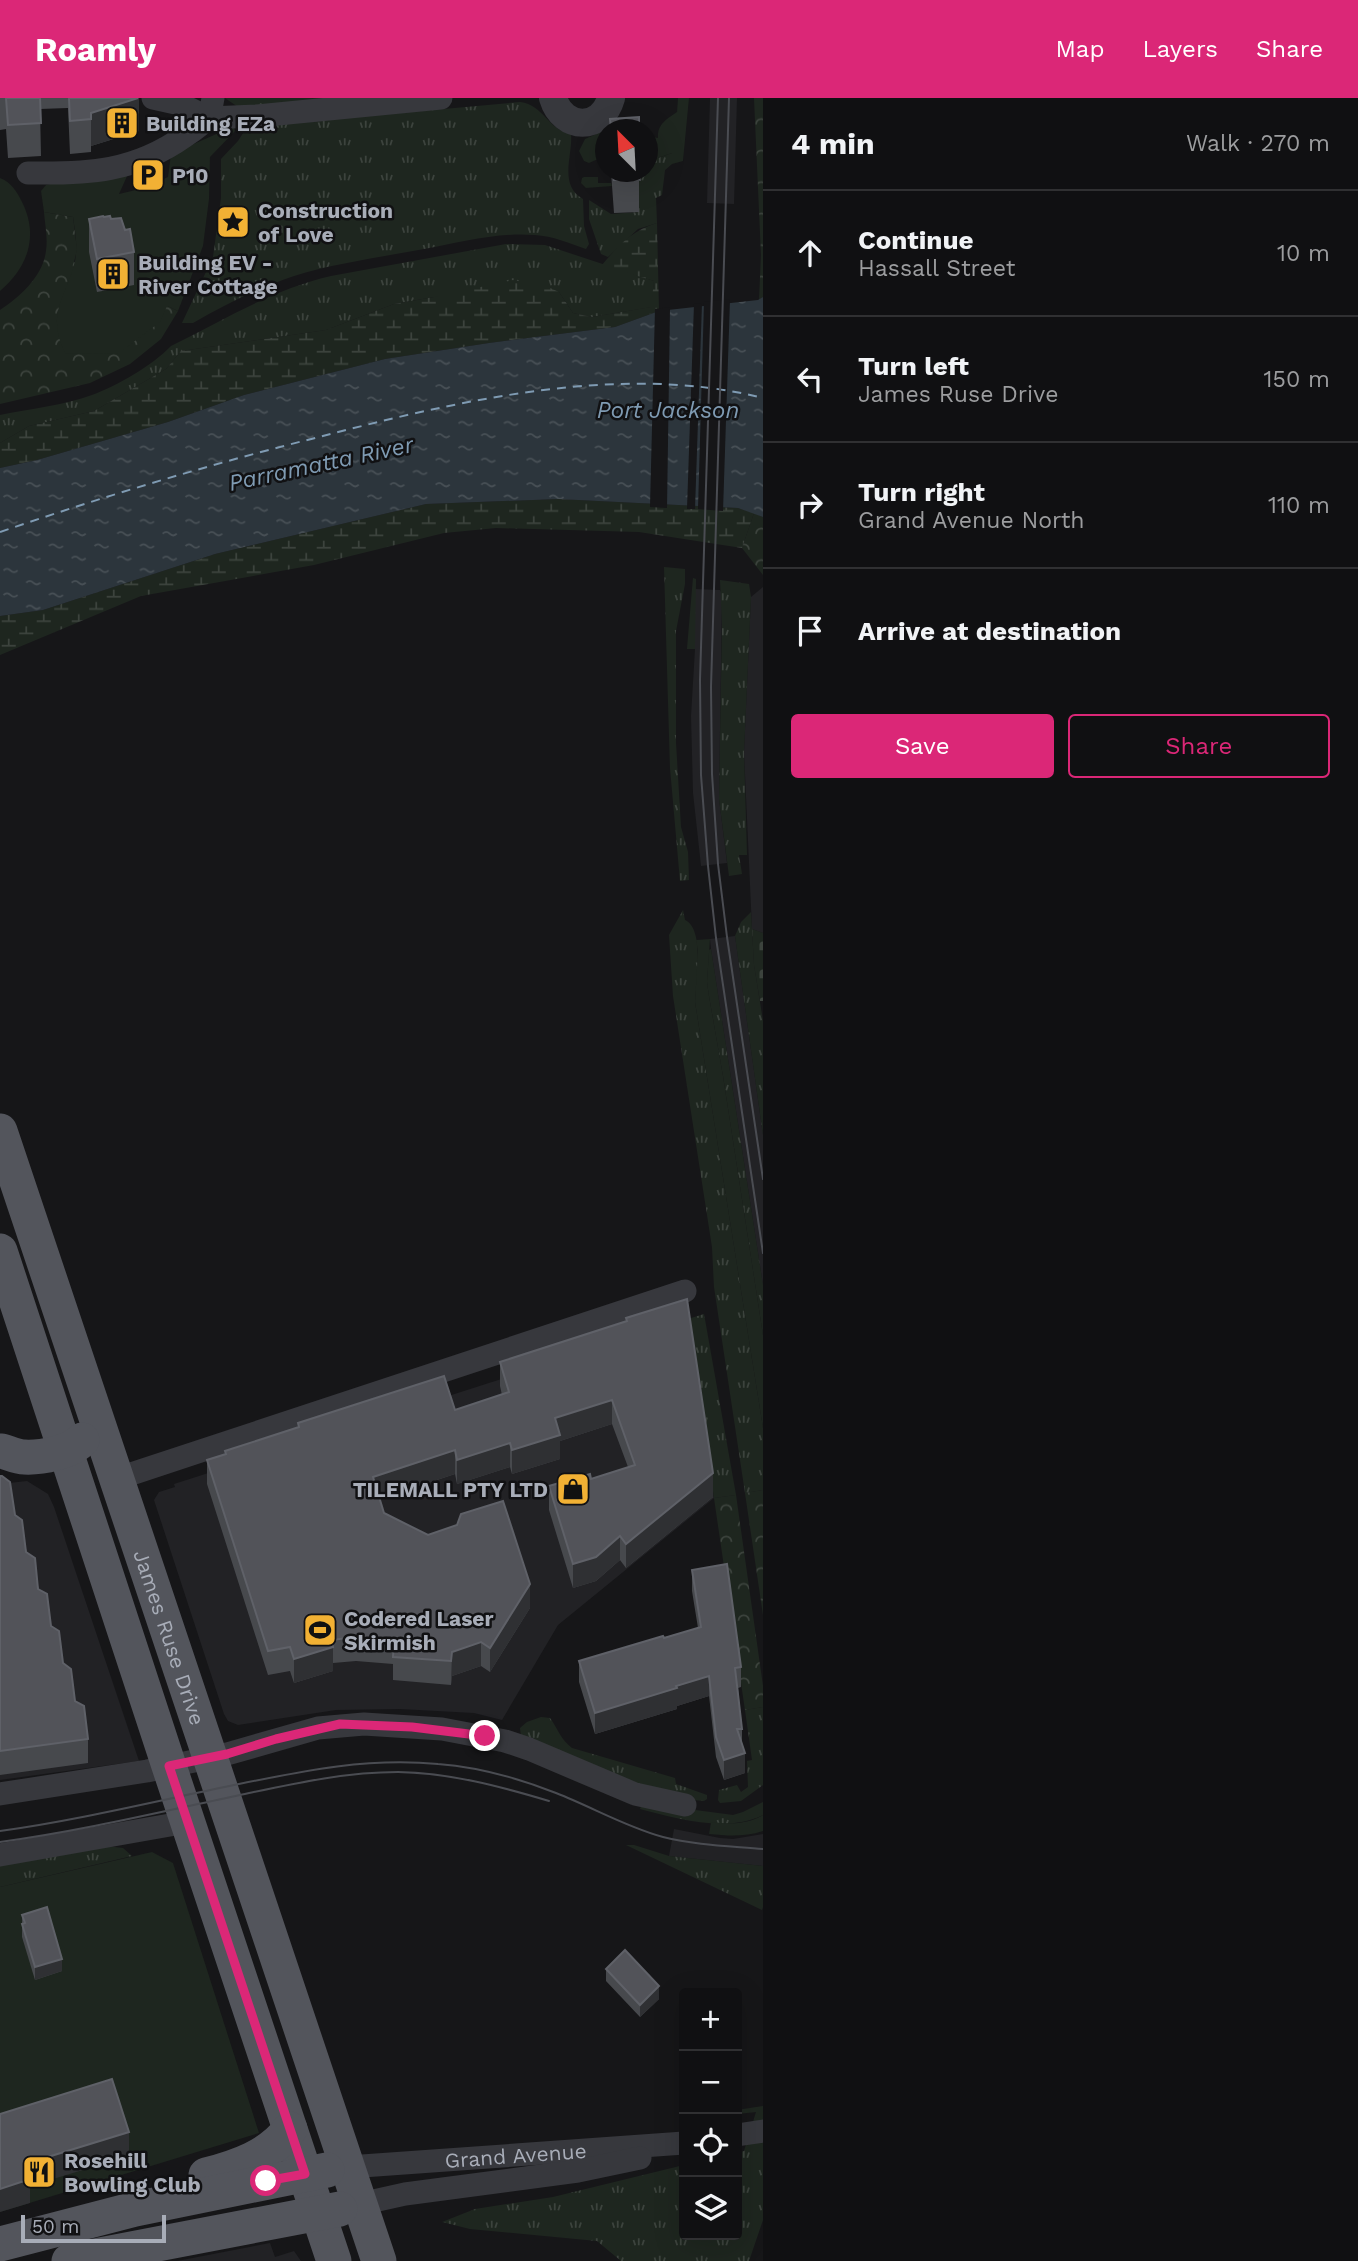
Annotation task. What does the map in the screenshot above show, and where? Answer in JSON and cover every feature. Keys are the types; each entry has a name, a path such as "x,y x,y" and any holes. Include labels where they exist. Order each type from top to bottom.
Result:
{"main road":[{"name":"James Ruse Drive","path":"0,1131 379,2261"},
{"name":"James Ruse Drive","path":"0,1251 334,2261"},
{"path":"1,1451 29,1433 37,1421 46,1392"},
{"path":"1,1451 24,1457 65,1451 83,1440 96,1416"},
{"path":"84,2222 121,2199 221,2171 254,2158 273,2147 290,2129"},
{"path":"0,2244 135,2209 348,2167"},
{"path":"69,2261 360,2204"}],"street":[{"path":"153,98 249,117 440,98"},
{"path":"550,101 562,115 571,120 586,122 602,115 611,98"},
{"path":"28,173 86,173 120,168 173,145 211,108"},
{"path":"116,1479 685,1291"},
{"path":"0,1794 99,1780 210,1758 340,1724 364,1724 442,1729 505,1741 635,1794 685,1805"},
{"path":"0,1855 187,1822"},
{"path":"742,2134 763,2131"},
{"name":"Grand Avenue","path":"348,2167 679,2145"},
{"name":"Grand Avenue","path":"360,2204 405,2194 609,2165 679,2146"}],"shaded area":[{"path":"710,98 737,98 734,204 707,203"},
{"path":"763,587 763,933 752,929 744,752 751,597"},
{"path":"695,589 720,590 722,594 719,799 727,863 701,866 693,793 691,716"},
{"path":"735,936 763,1135 763,1285 710,939"},
{"path":"688,1319 714,1498 558,1625 502,1720 474,1713 400,1709 336,1710 238,1725 228,1721 154,1500 159,1492 175,1487 174,1484"},
{"path":"27,1481 48,1494 54,1507 139,1761 0,1780 0,1484"},
{"path":"674,1829 733,1839 763,1834 763,1866 669,1856"},
{"path":"270,2243 275,2257 294,2251 301,2261 177,2261"}],"green space":[{"path":"225,98 350,98 238,107"},
{"path":"678,98 689,98 683,161 672,164 672,153 658,158 658,133 661,125 677,112"},
{"path":"754,98 763,98 763,297 759,300 761,255"},
{"path":"520,102 535,108 557,128 571,134 569,178 575,193 583,199 584,226 589,244 586,249 555,238 535,235 493,236 310,271 242,297 193,323 182,323 213,257 221,198 221,159 247,127"},
{"path":"230,128 235,131 210,157 209,199 203,246 178,311 167,306 160,322 119,353 66,354 57,328 57,317 75,261 73,217 44,212 41,191 50,184 128,174 119,194 144,188 168,177 171,154"},
{"path":"595,134 595,160 589,163 584,161 579,151 585,139"},
{"path":"672,153 672,164 665,170 662,195 656,198 657,223 638,229 608,257 601,254 589,219 589,200 611,214 639,212 637,182 658,182 658,158"},
{"path":"595,177 595,182 611,183 612,186 586,188 581,183 582,178"},
{"path":"0,178 16,191 22,202 30,227 30,239 18,272 0,291"},
{"path":"44,212 73,217 77,250 74,262 178,311 161,339 130,364 90,383 0,404 0,310 23,292 40,269 47,246"},
{"path":"657,223 659,311 615,327 385,359 244,395 168,422 0,468 0,443 29,426 94,411 166,369 181,351 326,330 394,304 513,280 559,292 573,313 592,317 651,307 654,281 602,265 626,240"},
{"path":"506,244 545,245 654,281 652,307 592,317 573,313 559,292 434,297 394,304 326,330 181,351 166,369 94,411 29,426 0,443 0,415 70,402 102,391 145,367 171,346 248,306 288,289 331,276"},
{"path":"558,499 738,508 754,513 742,548 639,532 496,528 444,533 314,565 141,596 0,655 0,616 43,610 215,554 426,504"},
{"path":"754,513 763,517 763,575 742,548"},
{"path":"664,567 685,569 685,584 676,631 676,743 681,827 688,852 689,880 680,881 670,768"},
{"path":"693,578 696,579 695,649 687,649"},
{"path":"720,580 749,584 751,597 744,752 747,855 739,855 742,874 729,876 719,799 722,624"},
{"path":"683,910 685,920 695,934 697,945 695,1002 763,1428 763,1490 745,1493 714,1287 712,1247 673,996 669,935"},
{"path":"751,912 754,965 763,1021 763,1135 735,936 741,922"},
{"path":"752,929 763,933 763,1001 760,1001 754,965"},
{"path":"710,939 707,982 763,1335 763,1428 695,1002 698,951 696,940"},
{"path":"711,949 763,1285 763,1335 707,982"},
{"path":"704,1314 736,1495 714,1498 688,1319"},
{"path":"763,1490 763,1615 745,1493"},
{"path":"736,1495 763,1686 763,1707 745,1710 714,1498"},
{"path":"763,1707 763,1785 741,1801 720,1803 719,1790 737,1785 741,1792 748,1787 747,1761 752,1760 745,1710"},
{"path":"541,1717 550,1718 562,1738 572,1748 675,1778 676,1784 707,1795 707,1799 673,1798 521,1736 520,1728"},
{"path":"763,1802 763,1815 734,1823 718,1824 670,1817 640,1809 642,1803 733,1815"},
{"path":"763,1815 763,1831 736,1836 709,1834 711,1822 744,1822"},
{"path":"626,1845 669,1856 763,1866 762,1910"},
{"path":"106,1846 123,1848 132,1856 0,1887 0,1864"},
{"path":"152,1852 173,1863 259,2133 0,2212 0,1887"},
{"path":"763,2106 763,2220 749,2261 621,2261 597,2241 470,2229 442,2222 475,2209 553,2197 679,2166 679,2240 742,2240 742,2152 756,2112 742,2113 742,2109"}],"water":[{"name":"Port Jackson","path":"763,297 763,517 738,508 558,499 426,504 215,554 43,610 0,616 0,468 168,422 244,395 385,359 615,327 659,311 758,300"}],"pier":[{"path":"730,299 723,511 698,509 704,302"},
{"path":"702,303 695,509 687,509 694,304"},
{"path":"670,307 667,508 650,507 655,309"}],"building":[{"path":"6,98 40,98 41,123 8,125"},
{"path":"69,98 138,98 91,113 91,119 70,121"},
{"path":"103,216 121,218 125,230 130,229 134,252 97,259 89,219"},
{"path":"687,1299 713,1473 626,1544 620,1536 596,1557 573,1564 549,1486 590,1474 591,1479 635,1465 612,1400 555,1418 560,1435 512,1450 510,1443 457,1460 455,1450 373,1477 384,1513 428,1535 457,1525 461,1514 503,1501 530,1584 490,1648 481,1642 452,1652 451,1661 393,1657 394,1640 356,1637 331,1640 333,1647 294,1659 290,1647 268,1651 207,1460 226,1454 225,1451 299,1427 298,1423 444,1376 455,1410 509,1392 500,1362"},
{"path":"0,1476 10,1482 15,1515 22,1520 26,1552 35,1558 38,1589 47,1594 51,1626 59,1631 63,1663 71,1669 75,1701 84,1706 88,1739 0,1751"},
{"path":"727,1564 741,1667 735,1668 742,1729 737,1729 745,1753 724,1760 716,1737 709,1676 595,1713 579,1661 701,1627 692,1570"},
{"path":"47,1907 62,1959 35,1967 22,1924 25,1923 22,1915"},
{"path":"625,1950 659,1986 640,2005 606,1969"},
{"path":"112,2079 129,2132 25,2164 30,2179 0,2189 0,2114"}],"ferry route":[{"path":"0,532 238,458 483,399 540,390 654,384 709,388 763,398"}],"tram line":[{"path":"718,98 700,680 701,775 716,938 763,1253"},
{"path":"729,98 711,687 712,774 718,864 727,937 763,1179"},
{"path":"0,1831 88,1816 310,1770 412,1762 468,1768 513,1778 556,1793 636,1828 675,1840 763,1849"},
{"path":"0,1842 90,1827 299,1783 378,1773 417,1773 455,1778 493,1785 549,1801"}],"place":[{"name":"Building EZa","path":"122,123"},
{"name":"P10","path":"148,175"},
{"name":"Construction of Love","path":"233,222"},
{"name":"Building EV - River Cottage","path":"113,274"},
{"name":"TILEMALL PTY LTD","path":"573,1489"},
{"name":"Codered Laser Skirmish","path":"320,1630"},
{"name":"Rosehill Bowling Club","path":"39,2172"}],"route":[{"path":"266,2181 305,2174 169,1766 227,1754 340,1724 442,1729 485,1736"}],"water label":[{"name":"Parramatta River","path":"321,464"}]}
